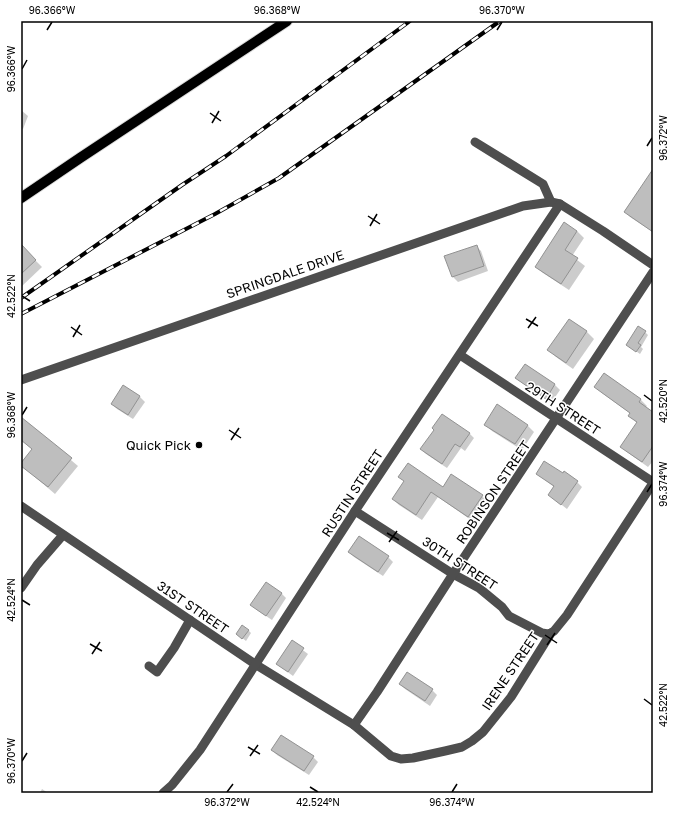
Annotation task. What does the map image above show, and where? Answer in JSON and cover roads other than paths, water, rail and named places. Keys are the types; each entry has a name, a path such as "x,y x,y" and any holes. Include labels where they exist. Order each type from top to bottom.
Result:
{"main road":[{"path":"21,198 287,21"}],"street":[{"path":"475,142 543,184 555,203 603,231 653,265"},
{"name":"RUSTIN STREET","path":"163,793 172,785 200,750 355,511 460,354 555,203"},
{"name":"SPRINGDALE DRIVE","path":"21,380 523,206 555,203"},
{"name":"ROBINSON STREET","path":"354,725 653,272"},
{"name":"29TH STREET","path":"460,354 653,482"},
{"name":"IRENE STREET","path":"354,725 382,750 391,756 401,759 419,757 462,747 472,741 483,732 511,697 551,633 567,615 653,482"},
{"name":"31ST STREET","path":"21,506 255,664 354,725"},
{"name":"30TH STREET","path":"355,511 453,574 479,588 502,607 509,616 542,633 551,633"},
{"path":"21,588 37,565 63,535"},
{"path":"149,666 157,672 174,648 190,620"}],"railway":[{"path":"21,298 182,185 226,156 410,21"},
{"path":"21,314 215,214 279,178 500,21"}],"place":[{"name":"Quick Pick","path":"199,445"}]}
